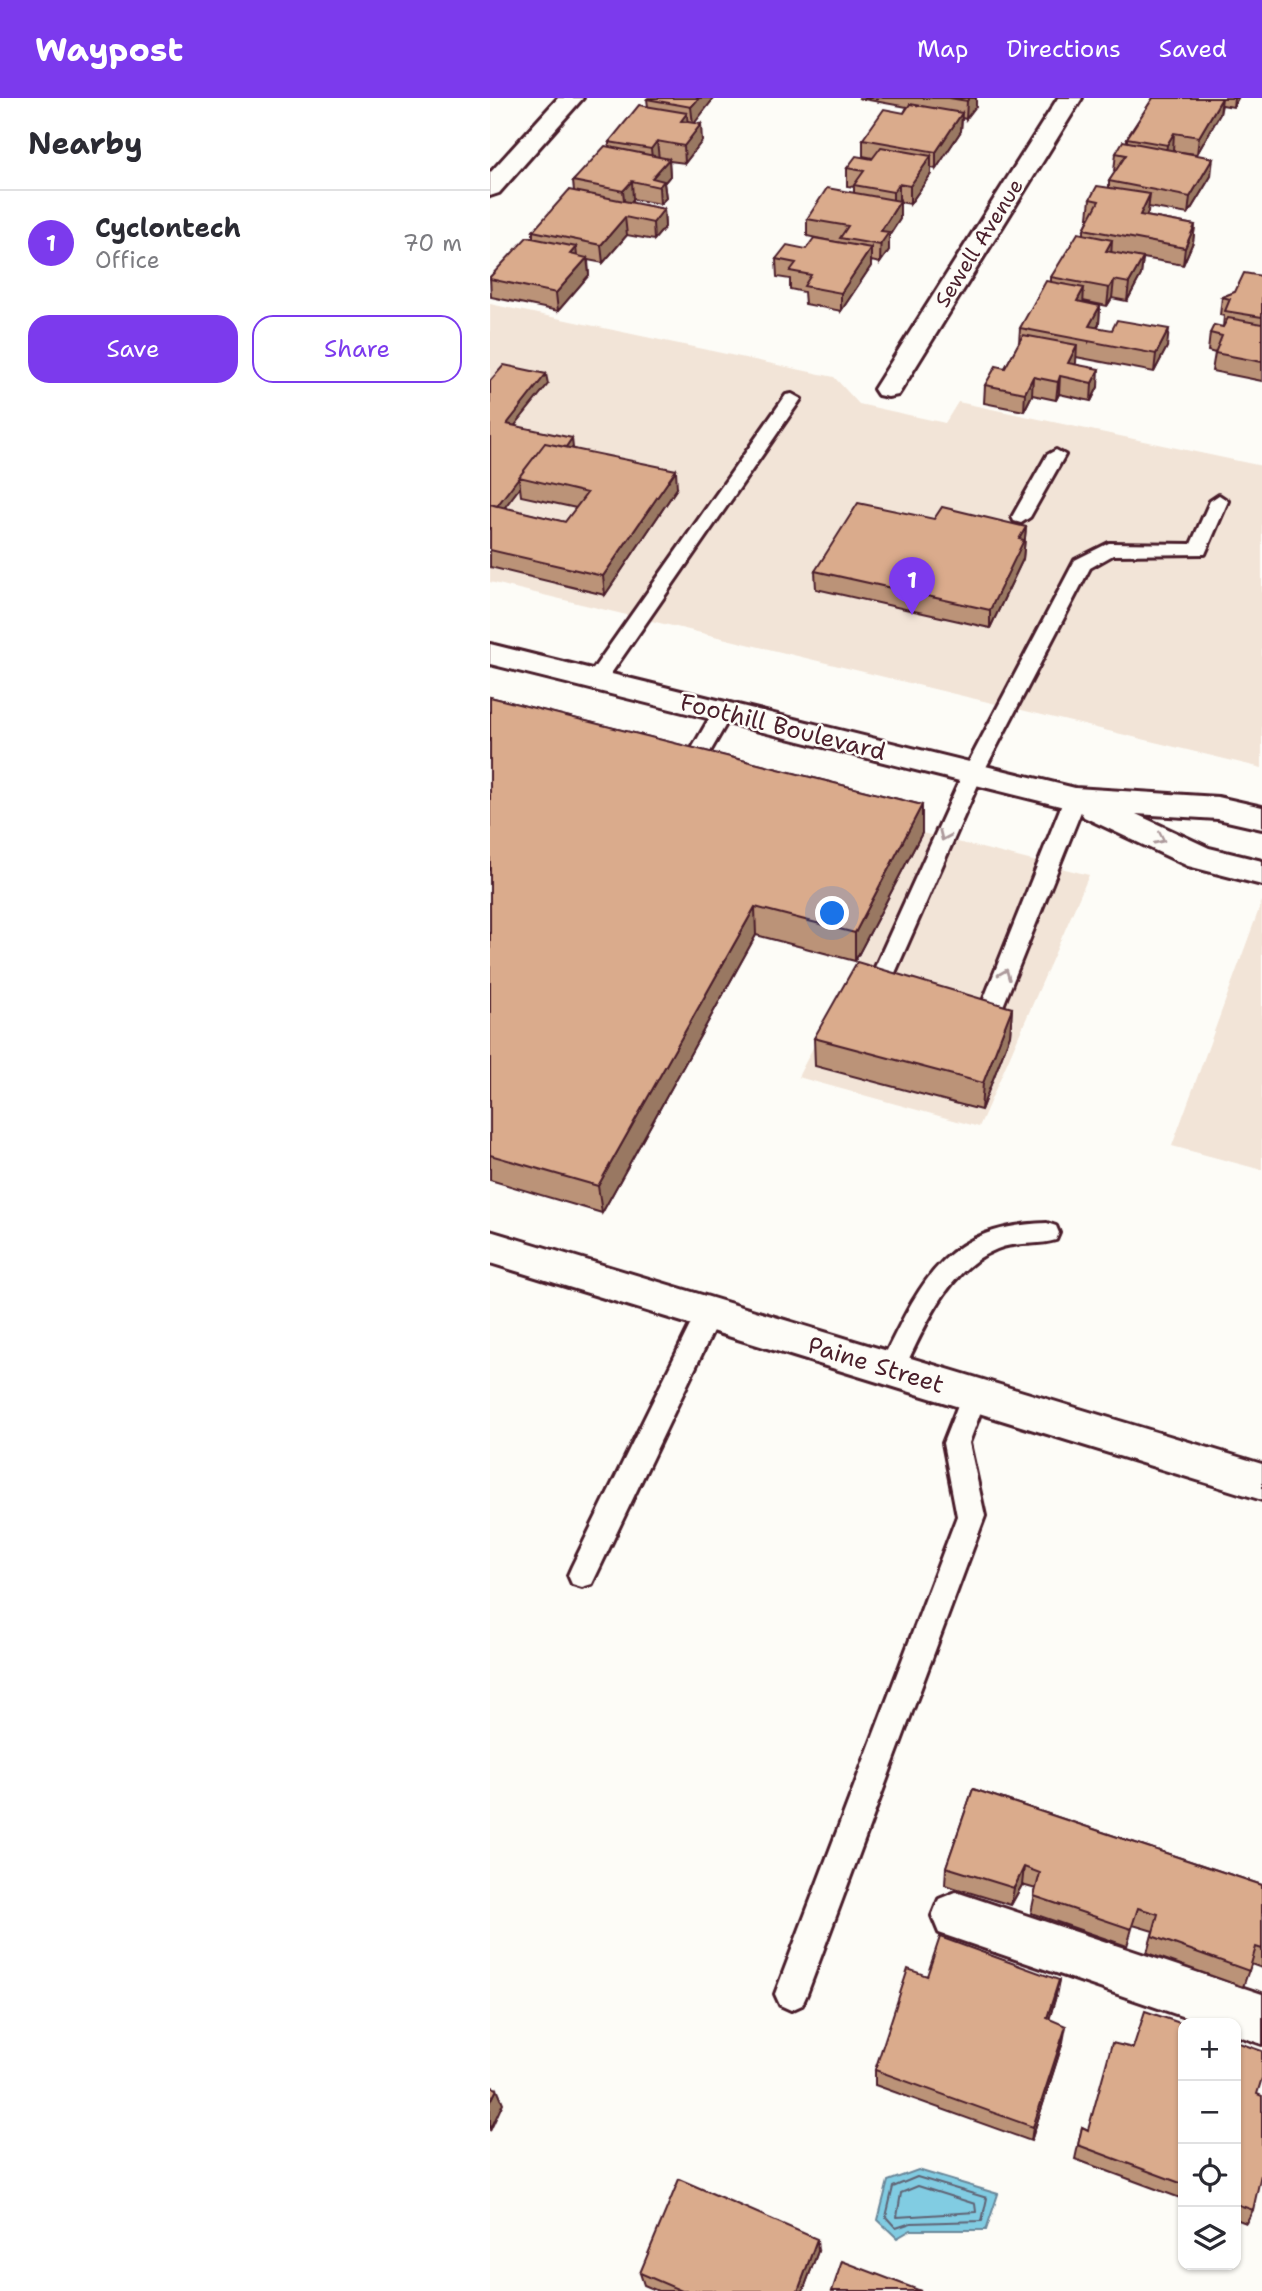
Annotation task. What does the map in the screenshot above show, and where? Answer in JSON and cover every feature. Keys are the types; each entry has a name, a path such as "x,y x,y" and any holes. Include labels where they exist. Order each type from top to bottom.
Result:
{"street":[{"path":"490,188 571,98"},
{"name":"Sewell Avenue","path":"888,388 1070,98"},
{"name":"Foothill Boulevard","path":"490,654 1075,799 1218,808 1262,818"},
{"name":"Foothill Boulevard","path":"1075,799 1200,858 1262,873"},
{"name":"Paine Street","path":"490,1247 1262,1482"},
{"path":"956,1916 1262,2020"}],"lane":[{"path":"596,680 792,399"},
{"path":"1021,517 1055,455"},
{"path":"914,996 877,987 973,774 1082,564 1109,548 1198,550 1219,501"},
{"path":"673,797 723,712"},
{"path":"951,1006 988,1016 1075,799"},
{"path":"891,1369 933,1290 951,1265 994,1237 1023,1231 1047,1233"},
{"path":"582,1575 708,1314"},
{"path":"791,1994 971,1516 956,1443 974,1395"}],"shaded area":[{"path":"490,304 834,377 859,404 945,423 958,402 1262,466 1262,768 490,582"},
{"path":"922,833 1089,875 979,1127 798,1077"},
{"path":"1262,901 1262,1170 1172,1146"}],"water":[{"path":"918,2170 998,2194 986,2230 911,2230 897,2238 878,2220 888,2181"}],"building":[{"path":"648,98 699,98 691,107"},
{"path":"1153,98 1222,98 1199,137 1174,133 1167,145 1127,138"},
{"path":"910,104 962,113 936,152 863,139 884,109 904,113"},
{"path":"639,105 687,113 681,121 701,124 684,146 657,141 651,149 609,142"},
{"path":"1123,141 1213,158 1190,197 1109,181 1126,155 1116,153"},
{"path":"605,146 669,159 652,178 664,181 659,187 632,181 623,191 573,181"},
{"path":"881,147 931,156 910,186 899,184 893,192 854,185 864,171 847,168 856,156 872,159"},
{"path":"1097,186 1150,194 1140,215 1195,225 1185,248 1084,229 1099,201 1090,199"},
{"path":"827,188 900,201 881,231 889,232 880,245 840,238 848,226 807,219"},
{"path":"569,190 664,209 653,223 625,217 601,245 533,231"},
{"path":"1078,233 1112,240 1106,251 1143,258 1129,283 1114,280 1109,288 1051,277"},
{"path":"527,237 576,247 570,254 587,258 556,293 490,279"},
{"path":"814,238 871,248 841,293 804,286 811,275 790,271 796,263 776,259 787,245 806,249"},
{"path":"1244,273 1262,276 1262,317 1225,311 1230,299 1222,297 1235,292"},
{"path":"1046,281 1084,288 1077,301 1100,306 1089,326 1112,330 1117,320 1169,329 1156,354 1020,328"},
{"path":"1228,318 1262,324 1262,362 1215,353 1222,336 1210,333 1214,325 1223,327"},
{"path":"1023,335 1077,345 1068,363 1099,369 1092,383 1060,376 1058,382 1033,377 1025,393 985,385 996,366 1005,368"},
{"path":"504,365 546,374 507,424 572,438 566,447 545,443 497,506 490,504 490,381"},
{"path":"545,443 676,470 603,576 490,550 490,504 565,522 587,493 519,477"},
{"path":"858,503 934,519 942,507 1026,527 1019,539 1024,540 990,610 815,571"},
{"path":"490,697 922,805 855,933 755,907 598,1186 490,1155"},
{"path":"857,962 1012,1008 983,1083 814,1038"},
{"path":"973,1789 1262,1885 1262,1949 1256,1947 1249,1971 1152,1936 1158,1914 1138,1908 1131,1929 1034,1896 1040,1873 1024,1867 1014,1888 946,1867"},
{"path":"940,1937 1059,1980 1047,2018 1066,2026 1033,2127 875,2070 908,1969 927,1976"},
{"path":"1145,2011 1178,2022 1178,2182 1078,2145 1082,2127 1088,2130 1112,2043 1133,2048"},
{"path":"1241,2044 1262,2051 1262,2078 1257,2094 1262,2096 1262,2170 1253,2210 1241,2206"},
{"path":"490,2086 497,2089 490,2103"},
{"path":"679,2179 817,2239 798,2291 682,2291 640,2273"},
{"path":"842,2261 921,2291 832,2291"}],"place":[{"name":"Cyclontech","path":"912,615"}]}
